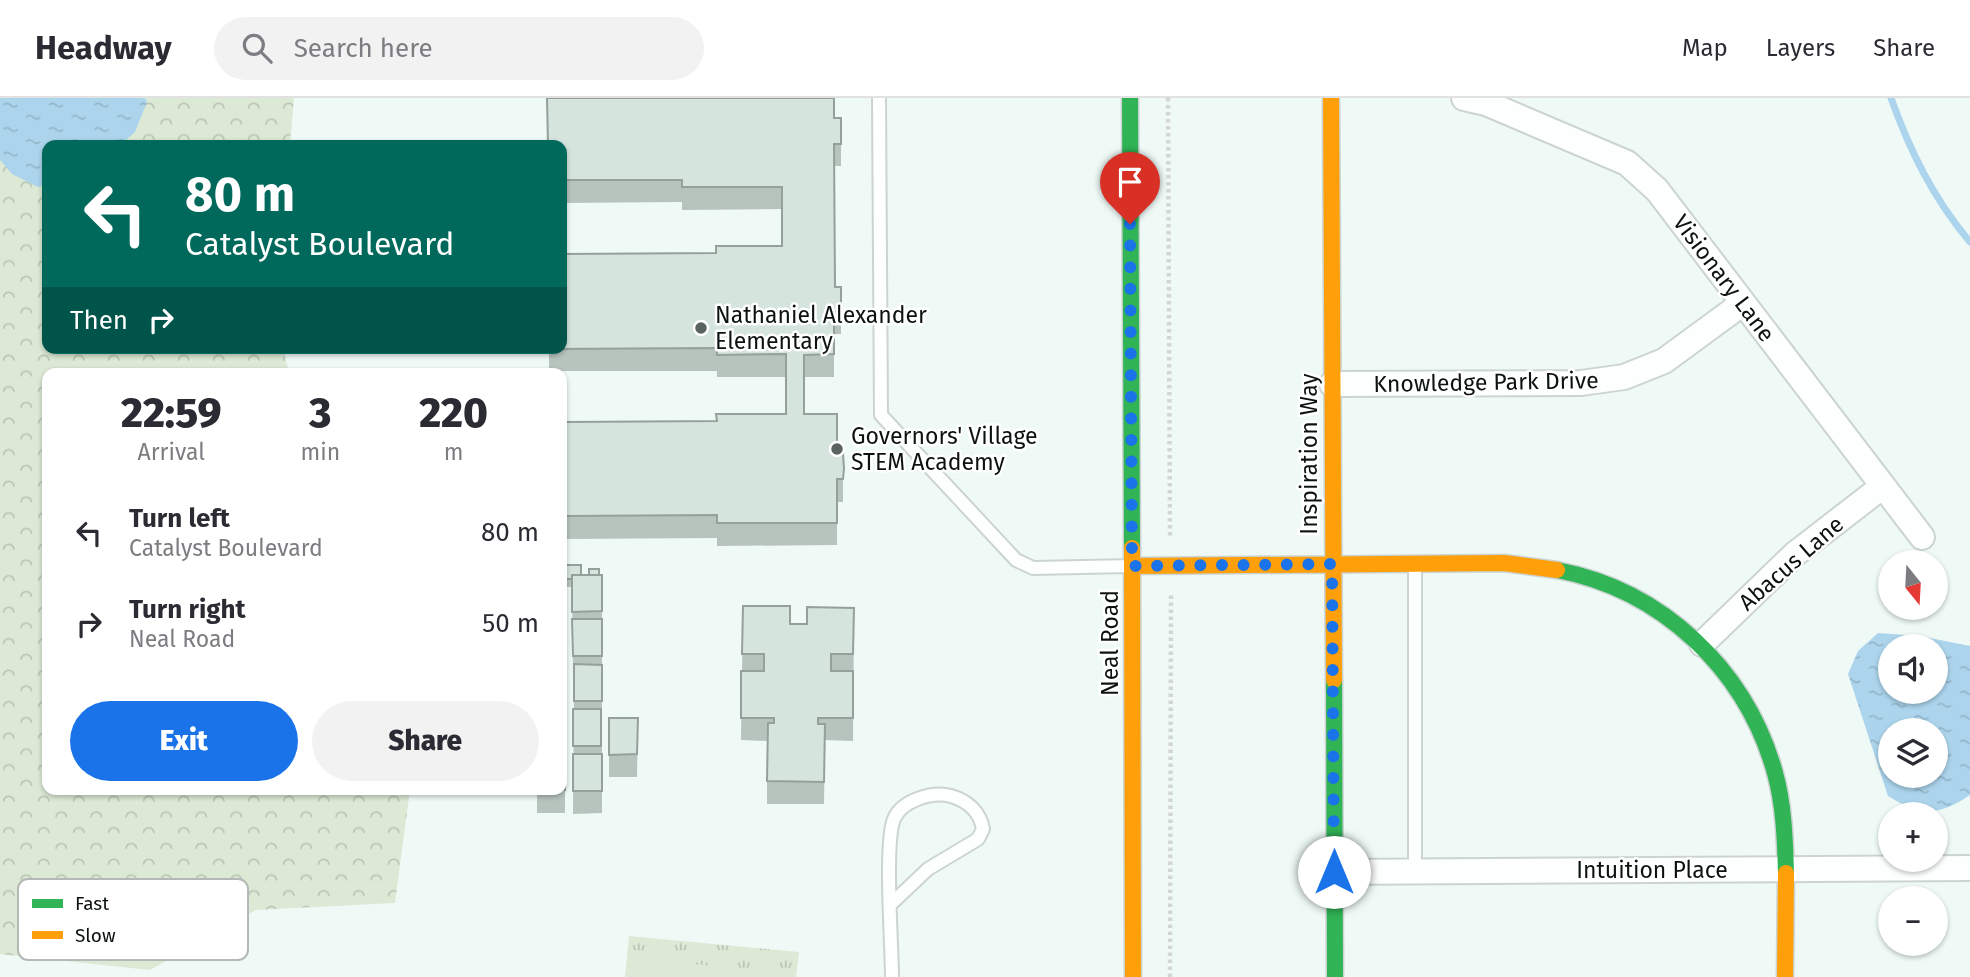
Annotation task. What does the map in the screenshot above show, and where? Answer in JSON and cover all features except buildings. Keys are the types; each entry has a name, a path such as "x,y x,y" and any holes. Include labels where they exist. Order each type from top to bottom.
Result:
{"street":[{"name":"Neal Road","path":"1130,98 1133,977"},
{"name":"Inspiration Way","path":"1331,98 1335,977"},
{"name":"Visionary Lane","path":"1464,98 1486,103 1627,163 1657,190 1922,537"},
{"name":"Knowledge Park Drive","path":"1332,384 1581,383 1624,377 1664,361 1743,303"},
{"name":"Abacus Lane","path":"1702,644 1795,554 1883,486"},
{"path":"1132,566 1504,563 1558,568 1636,595 1702,644 1736,684 1770,755 1782,806 1785,977"},
{"name":"Intuition Place","path":"1334,872 1970,868"}],"lane":[{"path":"879,98 881,415 1016,560 1033,568 1132,566"},
{"path":"1415,563 1415,871"},
{"path":"891,904 935,864 978,839 983,830 973,807 962,800 941,794 924,797 899,811 891,831 891,904 892,977"}],"path":[{"path":"1168,98 1170,527"},
{"path":"1170,604 1170,977"}],"green space":[{"path":"0,98 294,98 290,140 42,140 42,354 284,354 288,368 42,368 42,795 409,795 395,903 256,910 248,915 248,879 18,879 18,956 0,954"},
{"path":"629,936 799,952 796,977 625,977"},
{"path":"640,959 680,963 679,977 638,977"},
{"path":"56,960 168,960 150,970"},
{"path":"693,964 733,968 732,977 692,977"}],"water":[{"path":"0,98 145,98 147,102 135,132 126,140 42,140 42,186 38,187 12,174 0,160"},
{"path":"1878,633 1892,634 1878,634 1878,704 1948,704 1948,642 1970,646 1970,795 1948,807 1948,802 1899,802 1888,796 1885,788 1948,788 1948,718 1878,718 1878,766 1848,674 1858,651"}],"waterway":[{"path":"1891,98 1924,173 1970,242"}],"traffic: fast":[{"path":"1130,98 1132,548"},
{"path":"1557,570 1595,580 1631,596 1664,616 1694,640 1721,668 1762,735 1775,773 1782,810 1786,873"},
{"path":"1334,680 1335,977"}],"traffic: slow":[{"path":"1331,98 1334,680"},
{"path":"1132,548 1133,977"},
{"path":"1132,566 1504,563 1557,570"},
{"path":"1785,977 1786,873"}],"place":[{"name":"Nathaniel Alexander Elementary","path":"701,328"},
{"name":"Governors' Village STEM Academy","path":"837,449"}],"route":[{"path":"1130,224 1132,566 1332,564 1334,872"}]}
